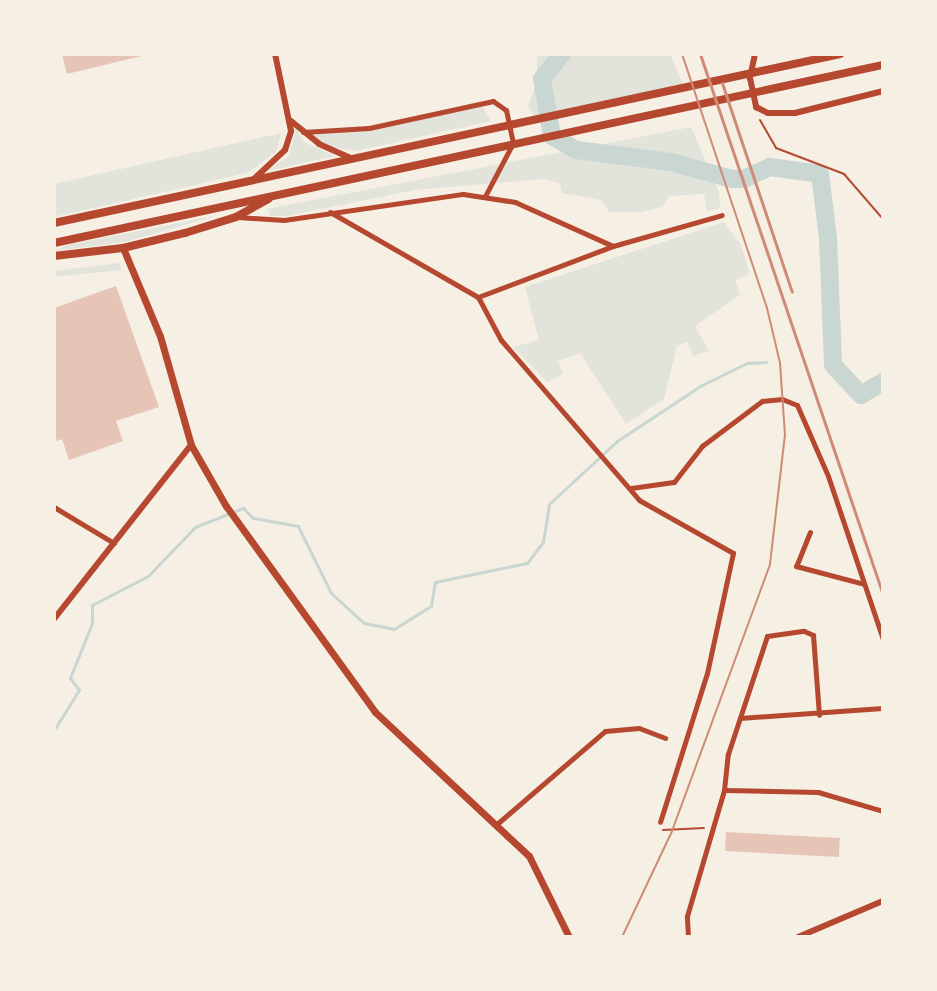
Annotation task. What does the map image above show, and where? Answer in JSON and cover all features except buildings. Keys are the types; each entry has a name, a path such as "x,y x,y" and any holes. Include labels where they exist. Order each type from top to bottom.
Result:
{"highway":[{"path":"54,223 840,54"},
{"path":"54,243 883,65"},
{"path":"54,256 123,248 236,217 275,195"}],"main road":[{"path":"123,248 160,336 191,445 226,506 316,637 375,712 498,823 534,863 569,937"}],"street":[{"path":"251,181 285,150 291,121 275,54"},
{"path":"755,54 750,68 756,107 779,115 883,91"},
{"path":"303,132 369,128 493,101 506,110 513,143 485,196"},
{"path":"291,121 303,132 350,158"},
{"path":"236,217 284,220 441,196 485,196 547,214 613,246"},
{"path":"330,212 478,297 501,340 630,488 654,512 728,549 734,561 707,673 660,822"},
{"path":"478,297 613,246 722,215"},
{"path":"630,488 674,482 715,435 762,401 782,399 805,415 883,639"},
{"path":"54,619 191,445"},
{"path":"54,507 114,543"},
{"path":"810,532 796,566 864,584"},
{"path":"688,937 687,916 764,640 804,631 814,640 819,715"},
{"path":"740,718 819,715 883,708"},
{"path":"498,823 605,731 639,728 665,738"},
{"path":"724,790 818,792 883,811"},
{"path":"798,937 883,901"}],"path":[{"path":"756,107 776,148 844,174 883,219"},
{"path":"660,822 664,831 712,829"}],"shaded area":[{"path":"537,54 670,54 683,84 534,116 528,106 537,81"},
{"path":"480,103 491,121 356,151 326,146 307,134 368,130"},
{"path":"691,127 719,192 720,208 707,211 704,194 670,196 662,207 641,212 609,212 601,200 562,193 560,183 543,179 415,190 287,216 270,216 267,209"},
{"path":"296,129 304,142 335,156 267,171 289,156"},
{"path":"281,133 276,152 247,173 54,217 54,184"},
{"path":"219,215 125,242 54,251 67,245"},
{"path":"724,222 741,245 750,274 735,280 740,295 695,326 709,351 693,356 687,342 677,346 664,399 626,424 580,353 558,361 563,374 547,382 513,347 539,340 525,287"},
{"path":"120,263 122,270 54,277 54,271"}],"waterway":[{"path":"562,54 542,79 552,136 576,150 671,162 732,179 744,179 770,167 820,174 828,238 833,365 861,395 883,382"},
{"path":"54,730 79,690 70,678 92,623 92,605 148,576 195,527 243,508 253,518 298,526 331,593 364,623 394,629 431,606 435,582 527,563 543,542 549,504 617,441 702,385 747,363 766,362"}],"tram line":[{"path":"622,937 672,831 770,564 785,435 780,363 767,308 682,54"}],"railway":[{"path":"700,54 883,595"},
{"path":"722,83 792,292"}]}
